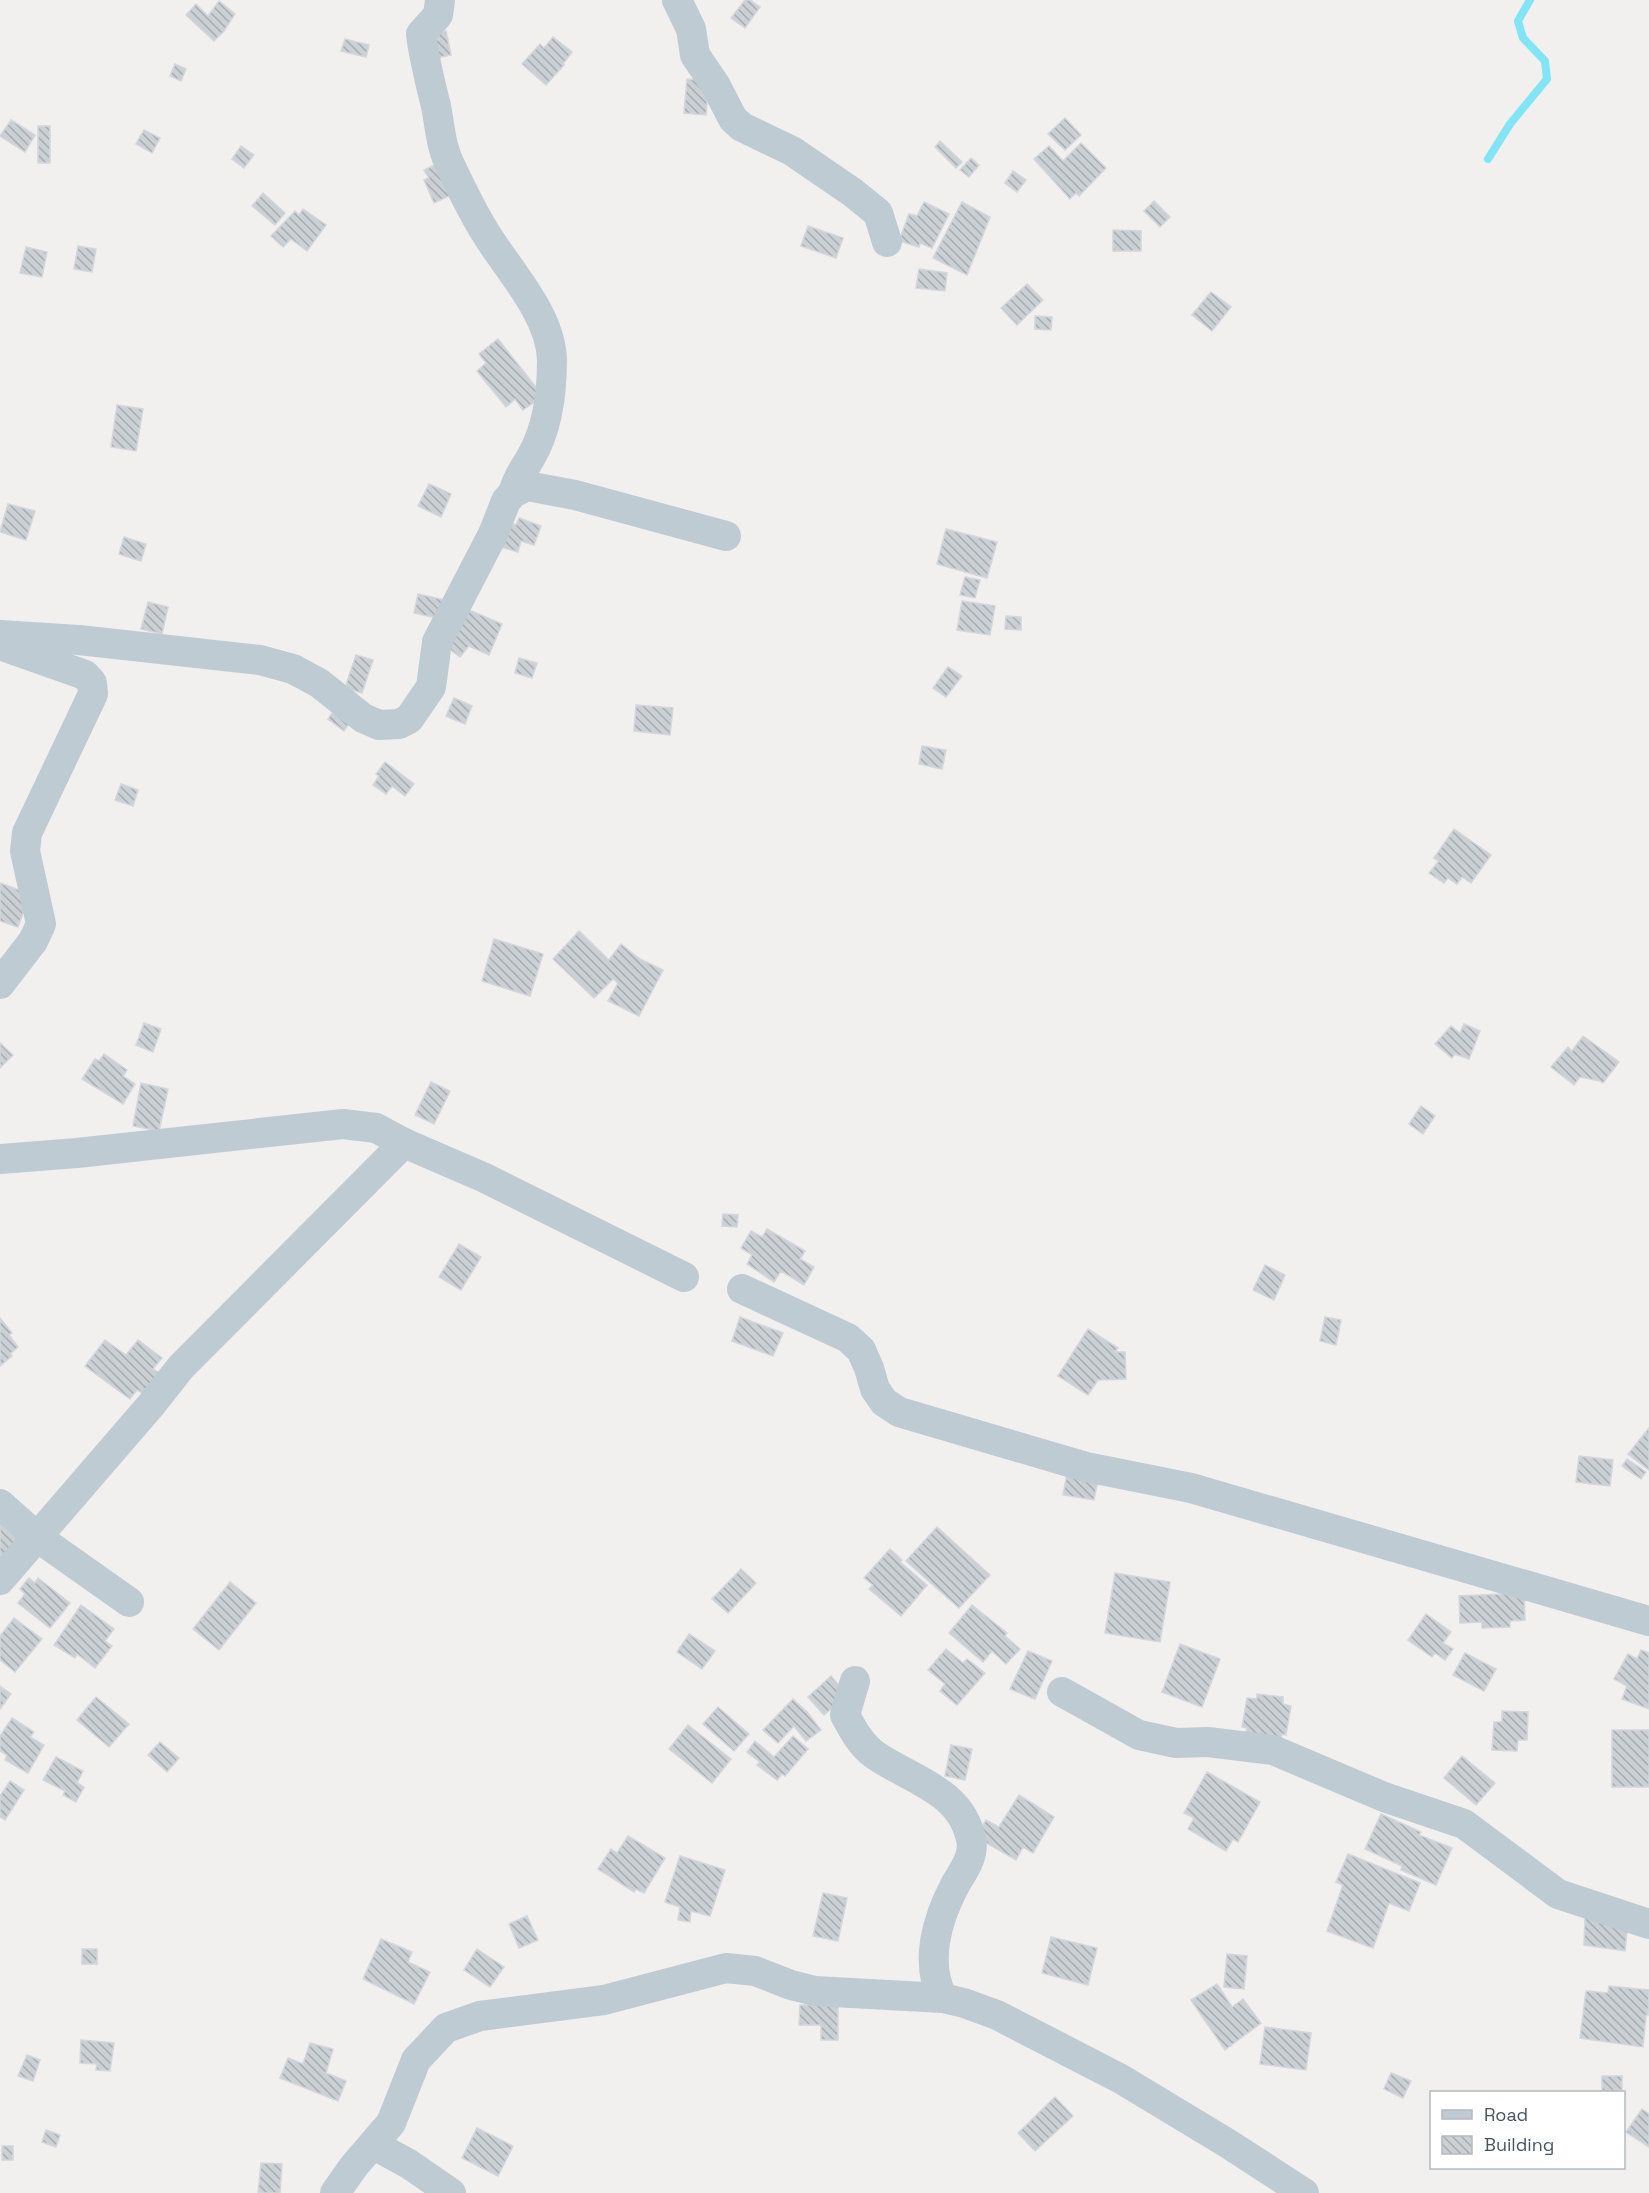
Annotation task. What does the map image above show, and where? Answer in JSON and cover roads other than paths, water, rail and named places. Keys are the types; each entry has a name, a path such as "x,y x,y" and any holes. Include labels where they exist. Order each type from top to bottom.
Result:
{"street":[{"path":"441,0 438,15 421,34 441,138 450,165 484,230 542,317 552,357 550,398 543,432 531,457 519,474 513,493"},
{"path":"677,0 691,29 695,55 716,86 733,119 742,127 792,151 852,192 878,213 887,242"},
{"path":"0,635 79,640 260,660 292,669 319,683 363,718 379,725 399,724 409,719 431,687 437,642 493,534 506,501 513,493 527,486 575,495 726,536"},
{"path":"0,645 85,675 92,683 93,694 27,833 25,851 41,924 33,941 0,984"},
{"path":"0,1159 77,1153 343,1124 376,1128 404,1143 485,1178 684,1277"},
{"path":"0,1580 152,1405 181,1367 404,1143"},
{"path":"742,1289 848,1338 861,1350 875,1389 884,1402 899,1412 1086,1467 1214,1495 1649,1621"},
{"path":"0,1504 37,1537 129,1602"},
{"path":"855,1681 845,1715 857,1737 873,1753 946,1797 959,1810 971,1838 972,1852 946,1902 937,1929 934,1974 936,1986 943,1998"},
{"path":"1062,1692 1139,1735 1176,1743 1208,1742 1273,1750 1375,1793 1464,1824 1558,1894 1649,1924"},
{"path":"335,2193 354,2166 392,2123 416,2060 446,2028 480,2016 604,2000 726,1968 755,1971 791,1985 815,1991 943,1998 998,2015 1094,2064 1227,2143 1304,2193"},
{"path":"374,2145 409,2164 451,2193"}],"waterway":[{"path":"1488,159 1510,124 1547,79 1545,61 1523,38 1518,21 1530,0"}]}
